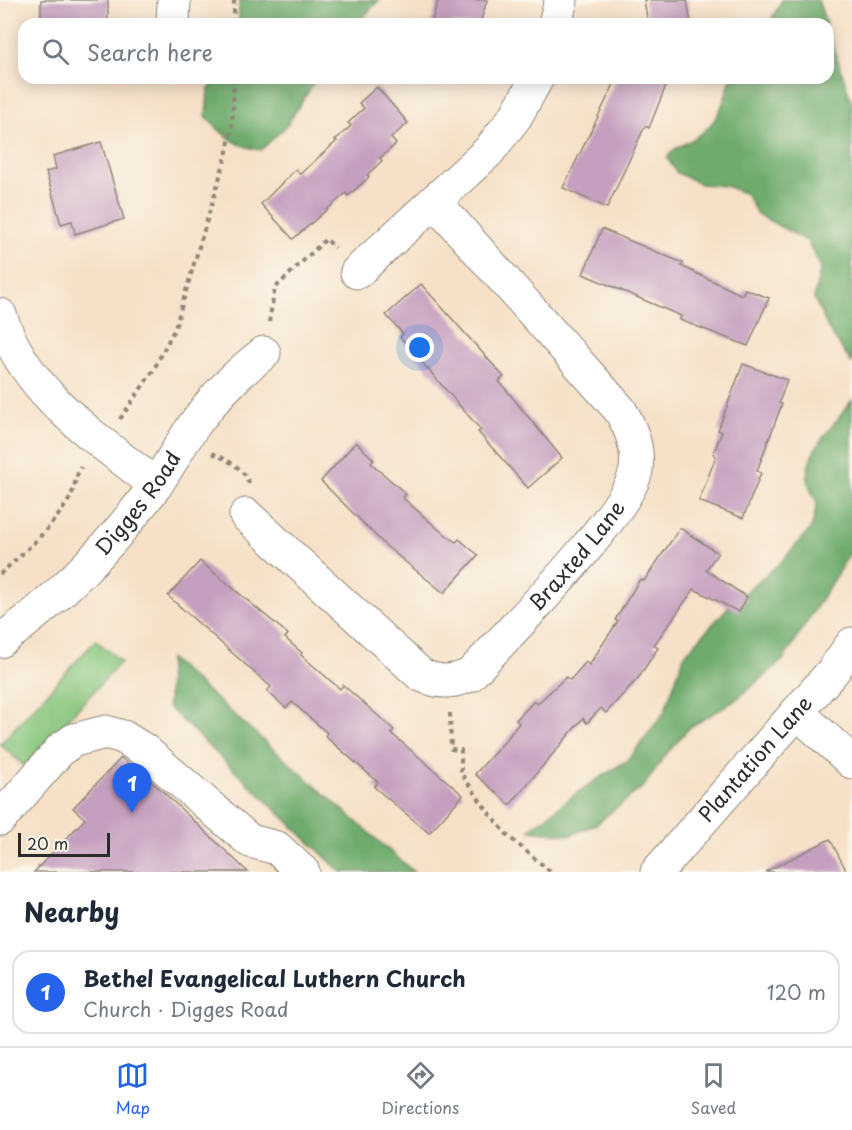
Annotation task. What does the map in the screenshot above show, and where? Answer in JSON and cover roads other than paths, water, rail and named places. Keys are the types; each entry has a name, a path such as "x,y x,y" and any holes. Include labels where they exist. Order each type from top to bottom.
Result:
{"street":[{"path":"173,18 174,0"},
{"path":"556,18 561,0"},
{"path":"357,272 488,152 516,116 534,84"},
{"name":"Braxted Lane","path":"248,517 421,675 437,682 448,682 470,675 598,533 628,492 636,471 636,447 630,425 620,410 434,201"},
{"path":"0,315 24,364 44,392 68,416 156,485"},
{"name":"Digges Road","path":"0,641 71,582 122,527 156,485 197,421 236,376 264,353"},
{"name":"Plantation Lane","path":"657,872 797,712 852,644"},
{"path":"797,712 852,762"},
{"path":"0,819 61,749 74,740 106,732 123,737 144,750 250,841 277,848 303,872"}],"place":[{"name":"Bethel Evangelical Luthern Church","path":"132,813"}]}
